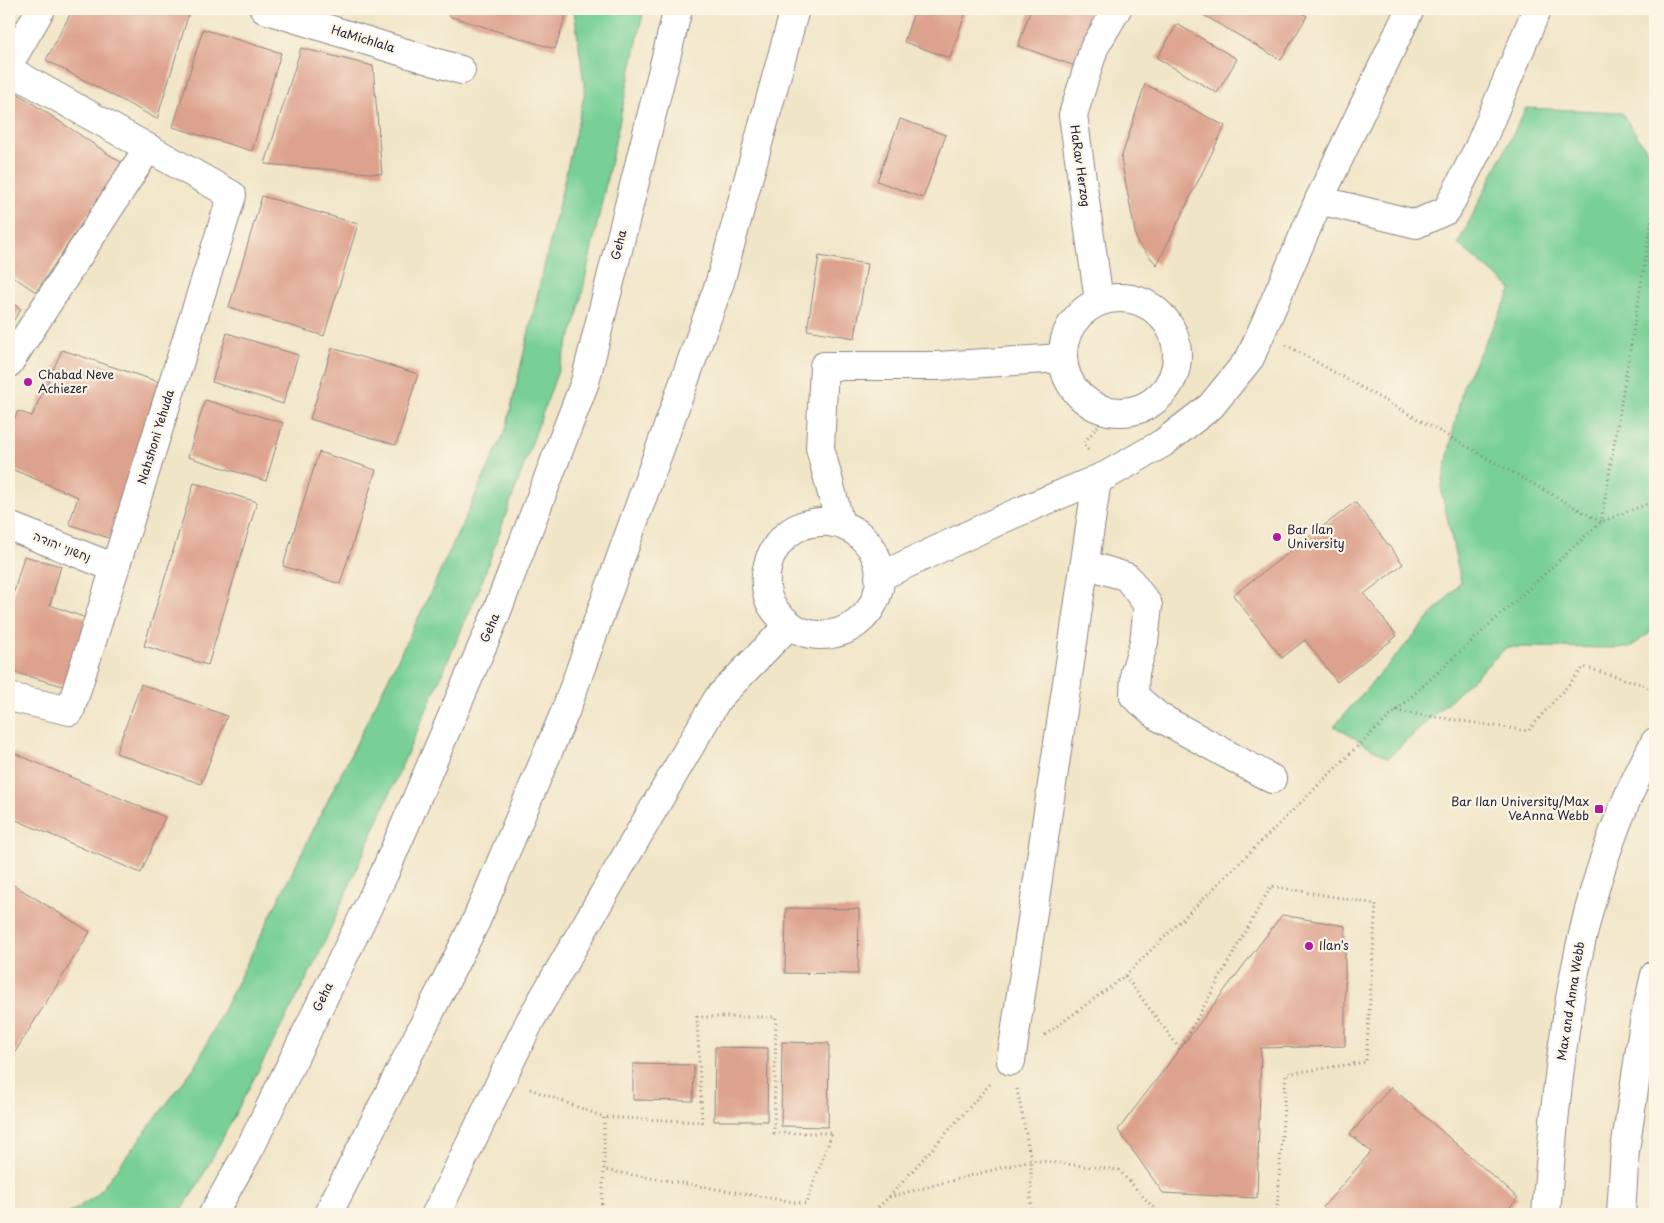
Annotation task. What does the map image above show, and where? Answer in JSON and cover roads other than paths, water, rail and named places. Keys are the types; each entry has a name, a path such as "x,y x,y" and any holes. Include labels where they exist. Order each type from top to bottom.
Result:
{"main road":[{"path":"9,64 41,9"},
{"name":"HaMichlala","path":"264,9 462,70"},
{"name":"Geha","path":"213,1214 249,1150 384,874 494,619 585,382 678,9"},
{"path":"328,1214 476,921 565,712 720,282 795,9"},
{"name":"HaRav Herzog","path":"1099,301 1073,116 1094,48 1117,9"},
{"path":"879,577 1009,516 1102,477 1163,443 1212,406 1250,358 1319,200 1410,9"},
{"path":"1319,200 1416,224 1447,210 1480,147 1537,9"},
{"name":"Nahshoni Yehuda","path":"9,70 232,195 70,711 9,697"},
{"path":"9,364 148,148"},
{"path":"1118,298 1137,300 1154,309 1167,322 1175,340 1177,359 1172,377 1162,393 1147,405 1129,411 1110,411 1092,405 1076,392 1066,376 1062,358 1064,340 1071,324 1083,310 1099,301 1118,298"},
{"path":"840,524 820,448 824,366 936,366 1062,358"},
{"path":"1011,1061 1084,564 1102,477"},
{"path":"821,522 840,524 857,533 870,547 878,564 879,577 880,583 875,601 865,617 850,629 832,635 813,635 795,629 779,617 769,600 765,582 767,564 774,548 786,534 802,526 821,522"},
{"name":"נחשוני יהודה","path":"9,526 115,568"},
{"path":"1084,564 1126,577 1148,606 1144,642 1135,672 1134,696 1159,717 1272,779"},
{"path":"436,1214 531,1019 718,698 789,624"},
{"name":"Max and Anna Webb","path":"1546,1214 1553,1121 1573,977 1584,927 1616,822 1639,771 1655,742"},
{"path":"1622,1214 1625,1150 1644,1022 1655,975"}],"place":[{"name":"Chabad Neve Achiezer","path":"28,382"},
{"name":"Bar Ilan University","path":"1277,537"},
{"name":"Bar Ilan University/Max VeAnna Webb","path":"1599,809"},
{"name":"Ilan's","path":"1309,946"}]}
